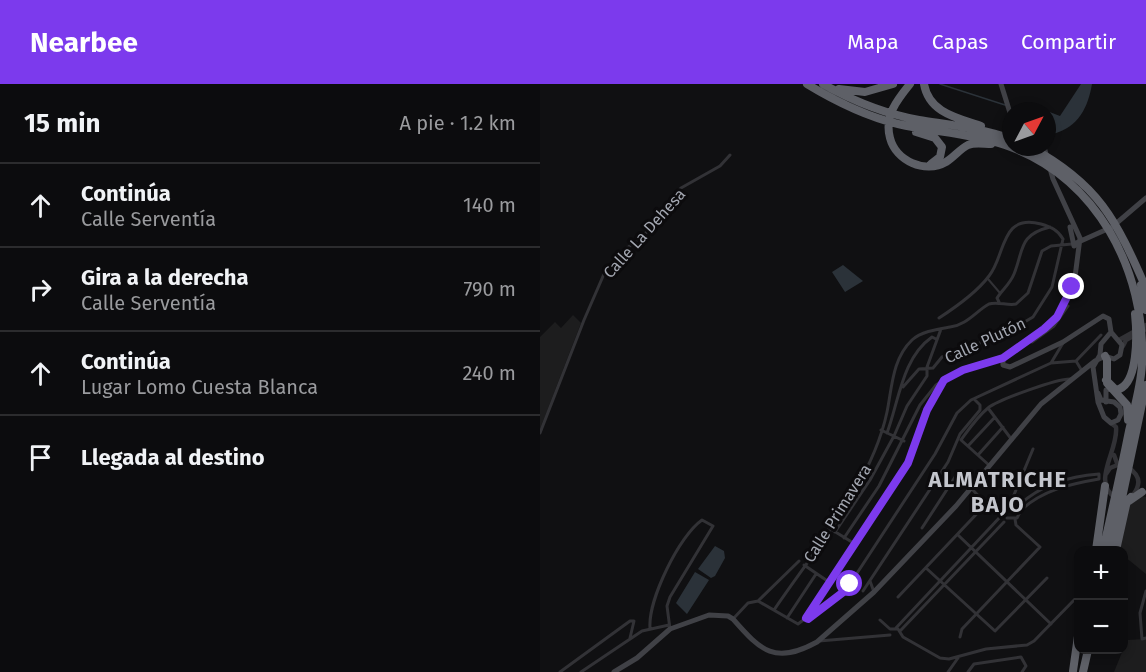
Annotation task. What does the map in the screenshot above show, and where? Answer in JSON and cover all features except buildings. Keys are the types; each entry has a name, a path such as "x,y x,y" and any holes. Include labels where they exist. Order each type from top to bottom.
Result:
{"highway":[{"path":"807,84 860,114 935,138 942,147 940,158 933,163 921,166"},
{"path":"823,84 861,103 898,115 1002,136"},
{"path":"828,84 856,92 872,91 893,84"},
{"path":"910,84 895,104 889,123 889,135 900,156 921,166 941,164 973,144 1002,147"},
{"path":"924,84 931,101 942,111 1002,134"},
{"path":"837,102 896,123 984,139 1002,146"},
{"path":"1044,156 1080,180 1117,235 1146,288"},
{"path":"1106,380 1116,390 1127,386 1131,377 1136,337 1135,305 1117,235"},
{"path":"1117,235 1138,300 1143,351 1140,383 1119,465"},
{"path":"1139,273 1146,310"},
{"path":"1103,353 1107,367 1106,380 1111,389 1123,399 1129,414 1104,546"},
{"path":"1107,367 1114,359"},
{"path":"1112,546 1146,385"},
{"path":"1137,428 1146,394"},
{"path":"1097,546 1105,484"},
{"path":"1117,546 1128,500 1144,491"},
{"path":"1074,672 1076,654"},
{"path":"1074,672 1079,654"},
{"path":"1085,672 1089,654"}],"main road":[{"path":"1001,84 1008,102"},
{"path":"614,672 637,658 669,627 709,615 728,616 733,619 765,652 776,654 818,642 874,592 971,488 1041,404 1103,353 1111,332 1109,319 1103,316 1063,342 1010,367 1003,365 1003,358 1057,317 1072,287 1077,259 1076,240 1042,156"},
{"path":"1076,240 1102,232 1146,198"},
{"path":"1111,332 1122,339"},
{"path":"1107,338 1122,339"},
{"path":"1103,353 1114,359 1120,355 1122,339"},
{"path":"1095,361 1094,377 1098,393 1104,417 1111,423 1121,418 1121,411 1117,404 1106,402 1099,398 1098,393"},
{"path":"1074,378 1083,373 1094,377"},
{"path":"1106,402 1106,390 1111,389"}],"street":[{"name":"Calle La Dehesa","path":"540,433 601,280 616,258 645,234 681,188 720,166 730,155"},
{"path":"939,318 987,279 998,261 1002,242 1012,228 1033,222 1051,227 1064,239 1076,240"},
{"path":"1051,227 1039,230 1024,242 1015,272 997,298 1002,304 1013,305 1021,301 1033,280 1042,251 1076,240"},
{"name":"Calle Plutón","path":"903,387 919,369 933,368 942,357 1018,328 1033,317 1052,287 1064,239"},
{"path":"987,279 1000,293"},
{"name":"Calle Primavera","path":"774,610 862,477 881,430 900,357 912,340 942,327 964,322 991,303 1002,304"},
{"path":"1027,341 1032,342 1054,326 1068,306"},
{"path":"835,532 870,480 907,406 927,376 927,367 942,327"},
{"path":"1122,339 1146,327"},
{"path":"806,618 817,614 846,590 935,454 951,422 966,404 1051,363 1076,360 1101,335"},
{"path":"887,433 910,362 925,342 932,337 936,339"},
{"path":"1051,363 1063,342"},
{"path":"844,538 879,486 904,441 920,405 944,380 963,370 1003,358"},
{"path":"1076,360 1082,371"},
{"path":"990,466 961,440 988,408 1046,383 1074,378"},
{"path":"758,600 798,624 806,618 908,463 927,410 944,380"},
{"path":"863,591 948,462 960,434 980,410 980,405 974,399"},
{"path":"988,408 1012,440"},
{"path":"968,446 995,417"},
{"path":"1119,465 1114,456 1121,418"},
{"path":"1111,423 1116,427 1116,438 1105,473 1105,484 1111,495 1128,500 1138,489 1138,474"},
{"path":"978,455 1003,428"},
{"path":"881,430 904,441"},
{"path":"1006,506 1011,502 1033,449"},
{"path":"1105,484 1107,473 1119,465 1133,468 1145,478"},
{"path":"922,528 959,471 969,478"},
{"path":"960,637 962,629 1040,548 1016,525 1015,519 1021,510 1040,496 1074,483 1099,479 1099,474 1062,480 1046,487 1019,505"},
{"path":"895,629 1003,513 1002,509 993,502 985,502 971,488"},
{"path":"898,597 958,535 986,504 985,502"},
{"path":"1011,502 1019,505 1021,510"},
{"path":"1007,518 1015,519"},
{"path":"581,672 630,638 650,628 669,627 667,606 670,597 713,526 702,520 661,580 650,619 650,628"},
{"path":"901,630 1004,522"},
{"path":"829,528 855,544"},
{"path":"958,535 1051,624"},
{"path":"733,619 748,603 758,600 799,561"},
{"path":"804,565 830,582"},
{"path":"926,568 995,631 1047,578"},
{"path":"787,618 816,574"},
{"path":"870,581 880,585"},
{"path":"870,581 874,592"},
{"path":"1144,638 1140,613 1146,591"},
{"path":"901,630 903,637 940,658 958,658 986,649 1027,645 1074,599"},
{"path":"880,620 890,629 901,630"},
{"path":"560,672 630,621 634,621 630,638"},
{"path":"818,642 890,635"},
{"path":"968,672 974,664 1022,657 1026,666 1022,672"},
{"path":"948,672 958,658"}],"shaded area":[{"path":"1081,84 1092,84 1088,101 1081,115 1070,126 1056,133 1056,114 1060,116"},
{"path":"843,265 863,281 845,292 832,272"},
{"path":"573,315 581,323 540,429 540,337 555,322 561,328"},
{"path":"1142,496 1146,497 1146,574 1128,559 1128,546 1119,546 1131,501"},
{"path":"715,546 724,551 725,558 715,576 711,578 698,569"},
{"path":"695,572 709,580 687,614 676,603"},
{"path":"1146,639 1146,672 1114,672 1121,654 1128,654 1128,640"}],"waterway":[{"path":"940,84 1002,104"}],"district":[{"name":"ALMATRICHE BAJO","path":"998,492"}],"route":[{"path":"850,584 817,614 806,618 908,463 927,410 944,380 963,370 1003,358 1044,329 1057,317 1072,287"}]}
